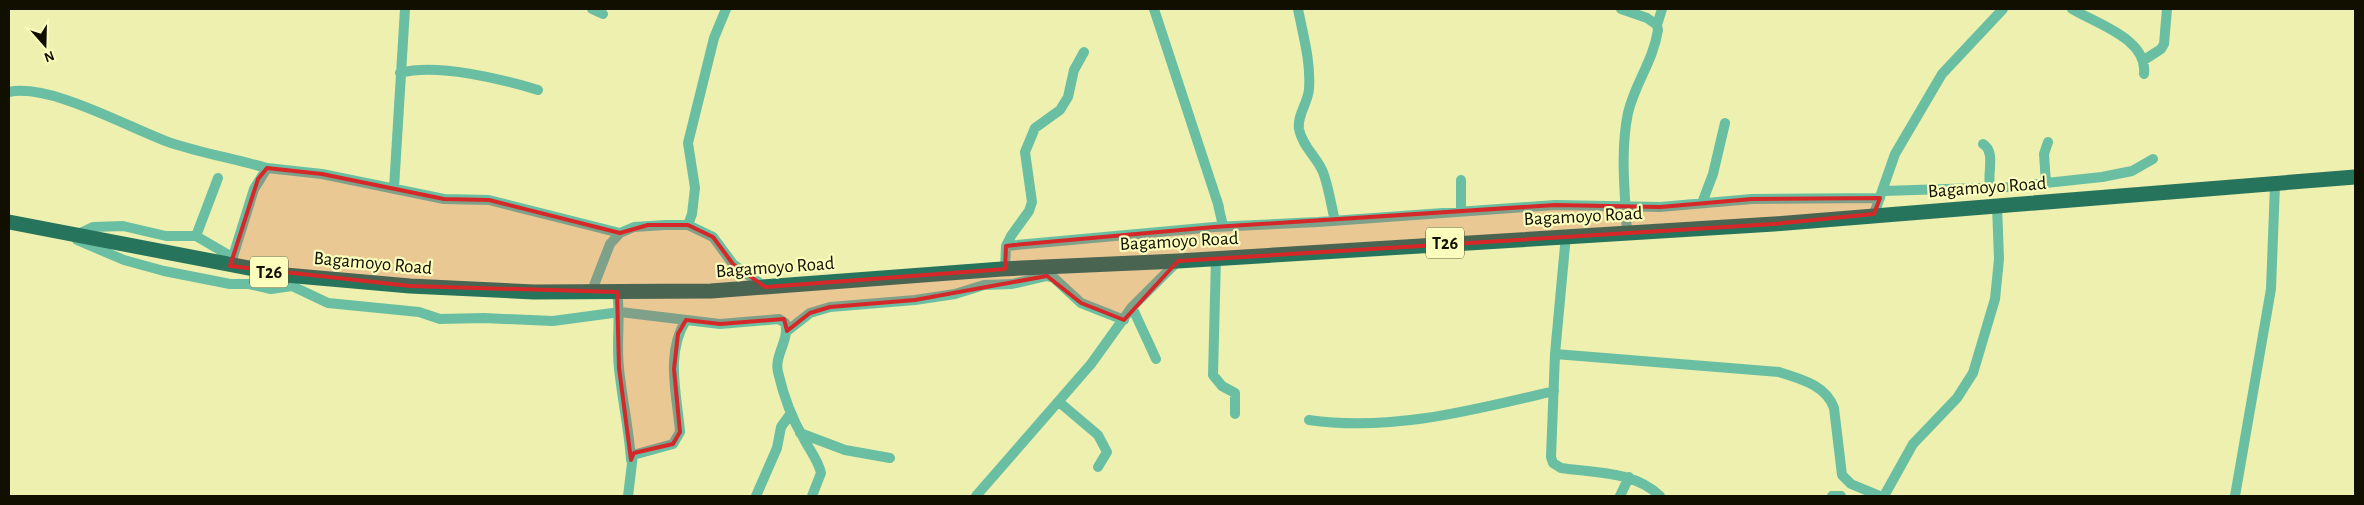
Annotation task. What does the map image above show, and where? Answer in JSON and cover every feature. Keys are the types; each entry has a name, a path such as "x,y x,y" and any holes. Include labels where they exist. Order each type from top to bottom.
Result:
{"highway":[{"name":"Bagamoyo Road","path":"9,222 231,261 285,275 410,286 591,293 765,287 1005,269 1178,261 1566,235 1774,224 1874,214 2355,177"}],"street":[{"path":"394,188 404,9"},
{"path":"592,9 603,14"},
{"path":"688,225 692,214 695,188 688,143 710,53 726,9"},
{"path":"1154,9 1219,207"},
{"path":"1298,9 1308,69 1309,88 1306,106 1300,116 1299,130 1306,147 1323,172 1334,221"},
{"path":"1621,9 1647,18 1657,25"},
{"path":"1627,232 1624,153 1628,114 1636,87 1650,62 1662,9"},
{"path":"1874,214 1895,154 1942,74 2003,9"},
{"path":"2072,9 2137,48 2144,60 2144,74"},
{"path":"2144,60 2161,50 2164,44 2167,9"},
{"path":"1005,269 1006,246 1029,211 1032,202 1030,175 1025,152 1035,128 1060,110 1068,97 1074,70 1084,52"},
{"path":"1178,62 1198,124 1223,226"},
{"path":"400,72 425,70 483,75 538,90"},
{"path":"9,92 21,90 47,94 172,143 267,168 322,174 444,199 489,200 620,233 648,225 688,225 713,238 733,264 765,287"},
{"path":"1702,203 1713,174 1725,123"},
{"path":"2046,183 2044,154 2048,142"},
{"path":"1983,144 1990,151 1988,178 1990,187"},
{"path":"1006,246 1223,226 1334,221 1555,206 1660,207 1702,203 1881,195 2046,183 2121,175 2153,158"},
{"path":"76,235 93,227 115,226 166,236 196,236 231,261 254,189 267,168"},
{"path":"196,236 218,178"},
{"path":"1461,180 1461,212"},
{"path":"2235,496 2271,289 2275,184"},
{"path":"1555,354 1779,372 1806,380 1831,398 1834,408 1836,438 1842,475 1851,484 1882,496 1913,444 1957,398 1973,373 1995,299 1999,259 1997,205"},
{"path":"61,232 124,260 164,271 220,282 249,284 271,289 292,286 328,303 419,312 448,320 484,318 553,321 620,312 720,324 779,318 786,323 787,331 777,365 791,413 800,433 815,456 821,473 812,496"},
{"path":"591,293 610,244 620,233"},
{"path":"1566,235 1555,354 1549,450 1553,463 1561,468 1629,478 1642,482 1660,496"},
{"path":"1216,258 1214,375 1222,386 1235,393 1235,414"},
{"path":"976,496 1092,364 1132,307 1178,261"},
{"path":"787,331 810,313 830,307 915,300 955,294 984,285 1002,285 1047,276 1054,278 1081,302 1124,320"},
{"path":"616,292 620,312 618,360 632,460 628,496"},
{"path":"1132,307 1156,359"},
{"path":"632,460 636,453 673,444 680,432 675,402 674,369 678,334 686,320"},
{"path":"1309,420 1331,424 1362,424 1418,420 1554,391"},
{"path":"1059,402 1102,440 1106,452 1098,467"},
{"path":"756,496 777,448 781,427 791,413"},
{"path":"800,433 845,450 890,458"},
{"path":"1620,496 1629,478"},
{"path":"1832,496 1842,496"}],"highlighted area":[{"path":"267,168 322,174 444,199 489,200 620,233 648,225 688,225 713,237 733,264 765,287 1005,269 1006,246 1214,227 1555,205 1660,207 1752,199 1880,198 1874,214 1774,224 1178,261 1124,320 1081,303 1047,276 915,300 830,307 810,313 787,331 784,319 720,324 686,320 678,334 674,369 680,432 673,444 634,453 631,460 619,368 617,292 410,286 230,266 258,179"}]}
